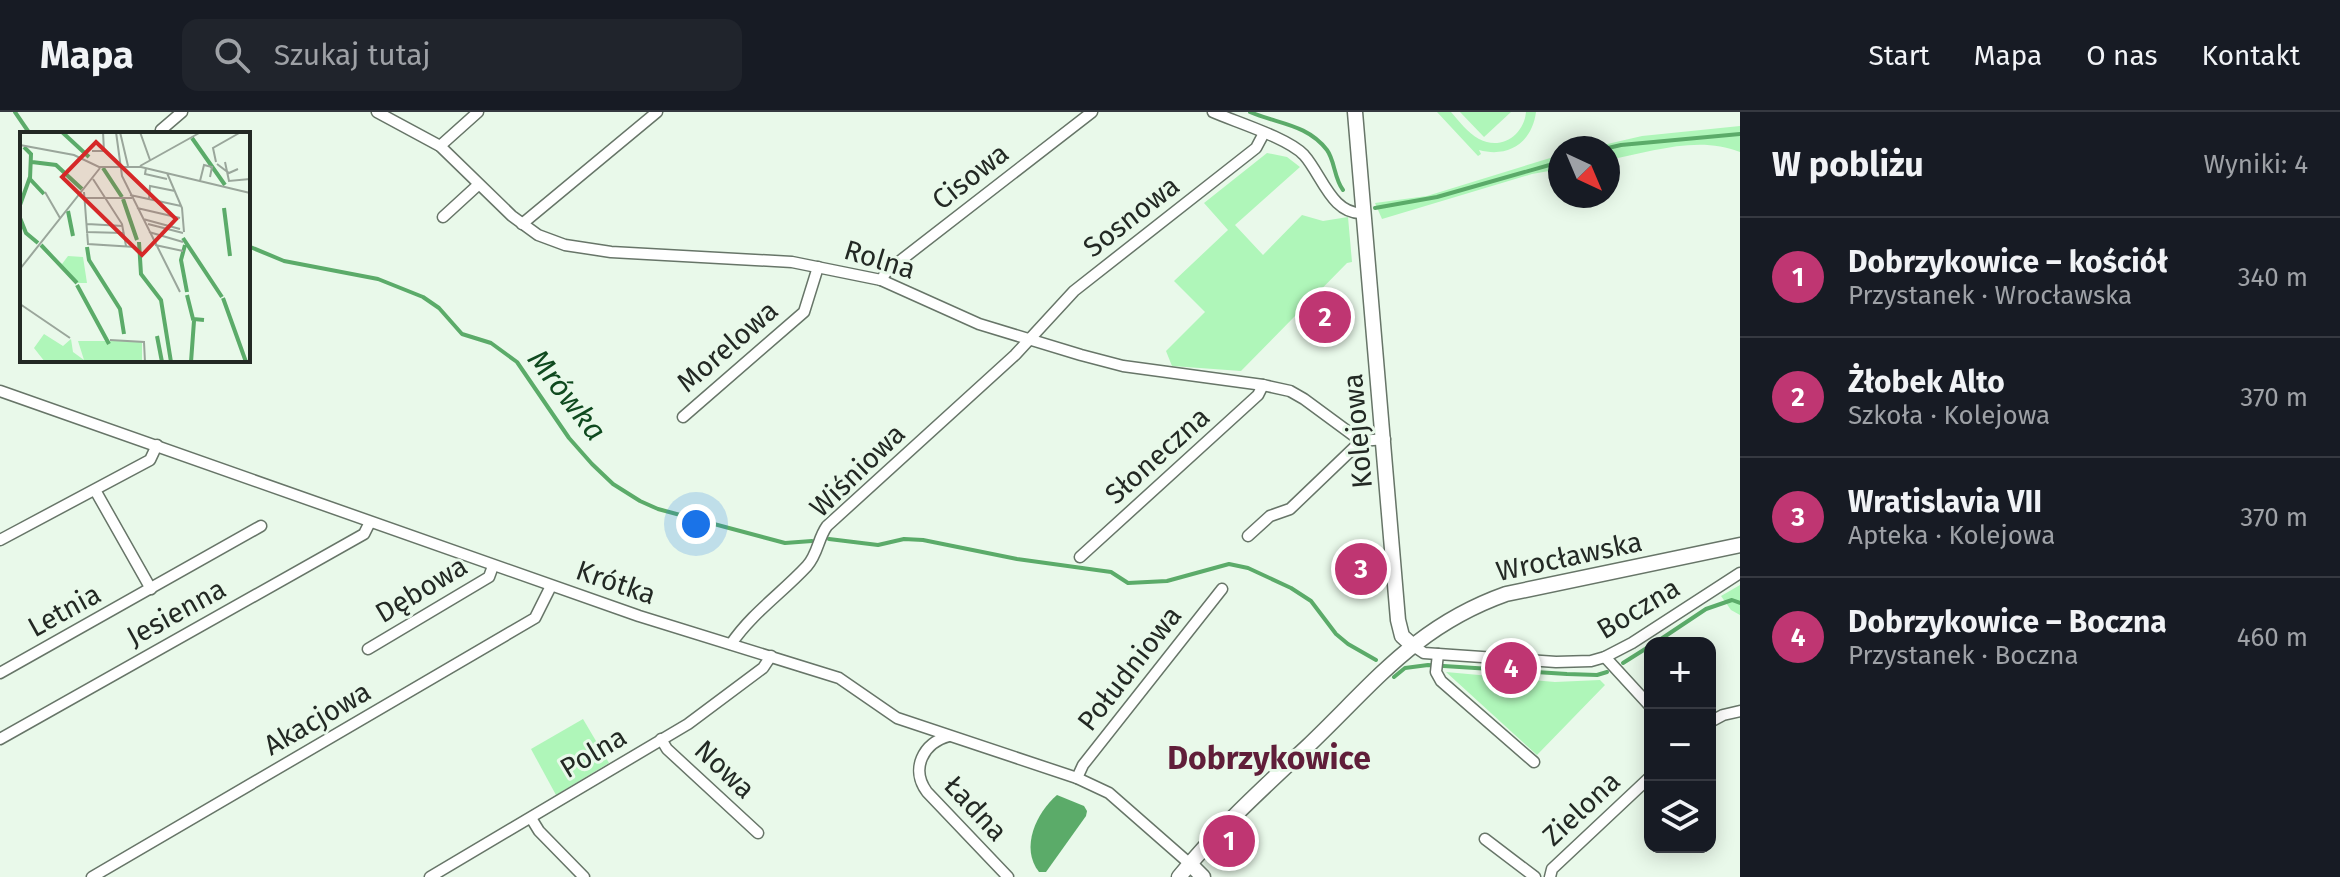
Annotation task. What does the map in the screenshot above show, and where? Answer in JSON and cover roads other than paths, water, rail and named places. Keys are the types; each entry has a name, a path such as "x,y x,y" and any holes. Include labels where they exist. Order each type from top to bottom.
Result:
{"street":[{"path":"161,130 182,112"},
{"name":"Rolna","path":"377,112 440,146 522,224 551,241 581,249 792,262 881,280 979,324 1123,366 1263,385 1296,394 1361,441"},
{"path":"440,146 478,112"},
{"path":"522,224 657,112"},
{"name":"Cisowa","path":"881,280 887,271 1092,112"},
{"path":"1213,112 1290,145 1304,155 1343,208 1354,214 1364,213"},
{"name":"Kolejowa","path":"1355,112 1398,620 1402,636 1412,645"},
{"name":"Sosnowa","path":"1028,339 1074,291 1256,148 1264,133"},
{"path":"443,217 478,185"},
{"name":"Morelowa","path":"683,417 804,312 818,267"},
{"name":"Wiśniowa","path":"731,644 742,628 808,565 827,526 1015,355 1028,339"},
{"name":"Słoneczna","path":"1080,557 1258,395 1263,385"},
{"name":"Krótka","path":"0,391 551,586 839,678 897,718 1077,778 1119,800 1190,864"},
{"path":"1248,536 1270,516 1290,509 1361,441 1385,439"},
{"path":"0,540 150,460 157,445"},
{"path":"95,490 151,589"},
{"name":"Jesienna","path":"0,739 364,534 370,522"},
{"name":"Letnia","path":"0,673 261,526"},
{"name":"Wrocławska","path":"1179,877 1240,810 1412,645 1455,616 1506,594 1740,545"},
{"name":"Dębowa","path":"368,649 489,577 493,566"},
{"name":"Boczna","path":"1412,645 1437,663 1569,663 1605,657 1740,573"},
{"name":"Akacjowa","path":"92,877 535,618 551,586"},
{"name":"Południowa","path":"1077,778 1083,765 1222,589"},
{"name":"Polna","path":"430,877 718,704 763,668 771,656"},
{"path":"1605,657 1644,700"},
{"path":"1437,663 1441,681 1534,762"},
{"path":"1716,719 1740,711"},
{"path":"923,726 925,752"},
{"name":"Ładna","path":"951,735 936,740 925,752 918,769 921,784 1008,877"},
{"name":"Nowa","path":"661,739 667,749 758,833"},
{"name":"Zielona","path":"1550,877 1552,869 1646,781"},
{"path":"531,818 539,831 584,877"},
{"path":"1485,839 1535,877"},
{"path":"1190,864 1203,877"}],"waterway":[{"name":"Mrówka","path":"15,112 29,132"},
{"path":"1250,112 1301,130 1319,141 1330,154 1343,190"},
{"path":"1620,145 1740,134"},
{"path":"1375,208 1437,197 1548,165"},
{"name":"Mrówka","path":"250,247 284,261 378,279 423,297 439,308 462,334 491,343 517,362 569,438 592,464 613,484 640,501 658,509 785,543 812,541"},
{"name":"Mrówka","path":"829,539 878,545 904,539 923,540 1017,559 1111,572 1128,583 1167,581 1229,564 1248,568 1311,601 1336,634 1376,660"},
{"name":"Mrówka","path":"1664,637 1706,609 1732,600 1740,603"},
{"name":"Mrówka","path":"1623,663 1644,650"},
{"name":"Mrówka","path":"1394,677 1405,668 1428,665 1567,674 1597,675 1607,672"}],"place":[{"name":"Żłobek Alto","path":"1325,317"},
{"name":"Wratislavia VII","path":"1361,569"},
{"name":"Dobrzykowice – Boczna","path":"1511,668"},
{"name":"Dobrzykowice – kościół","path":"1229,841"}],"district":[{"name":"Dobrzykowice","path":"1269,758"}]}
